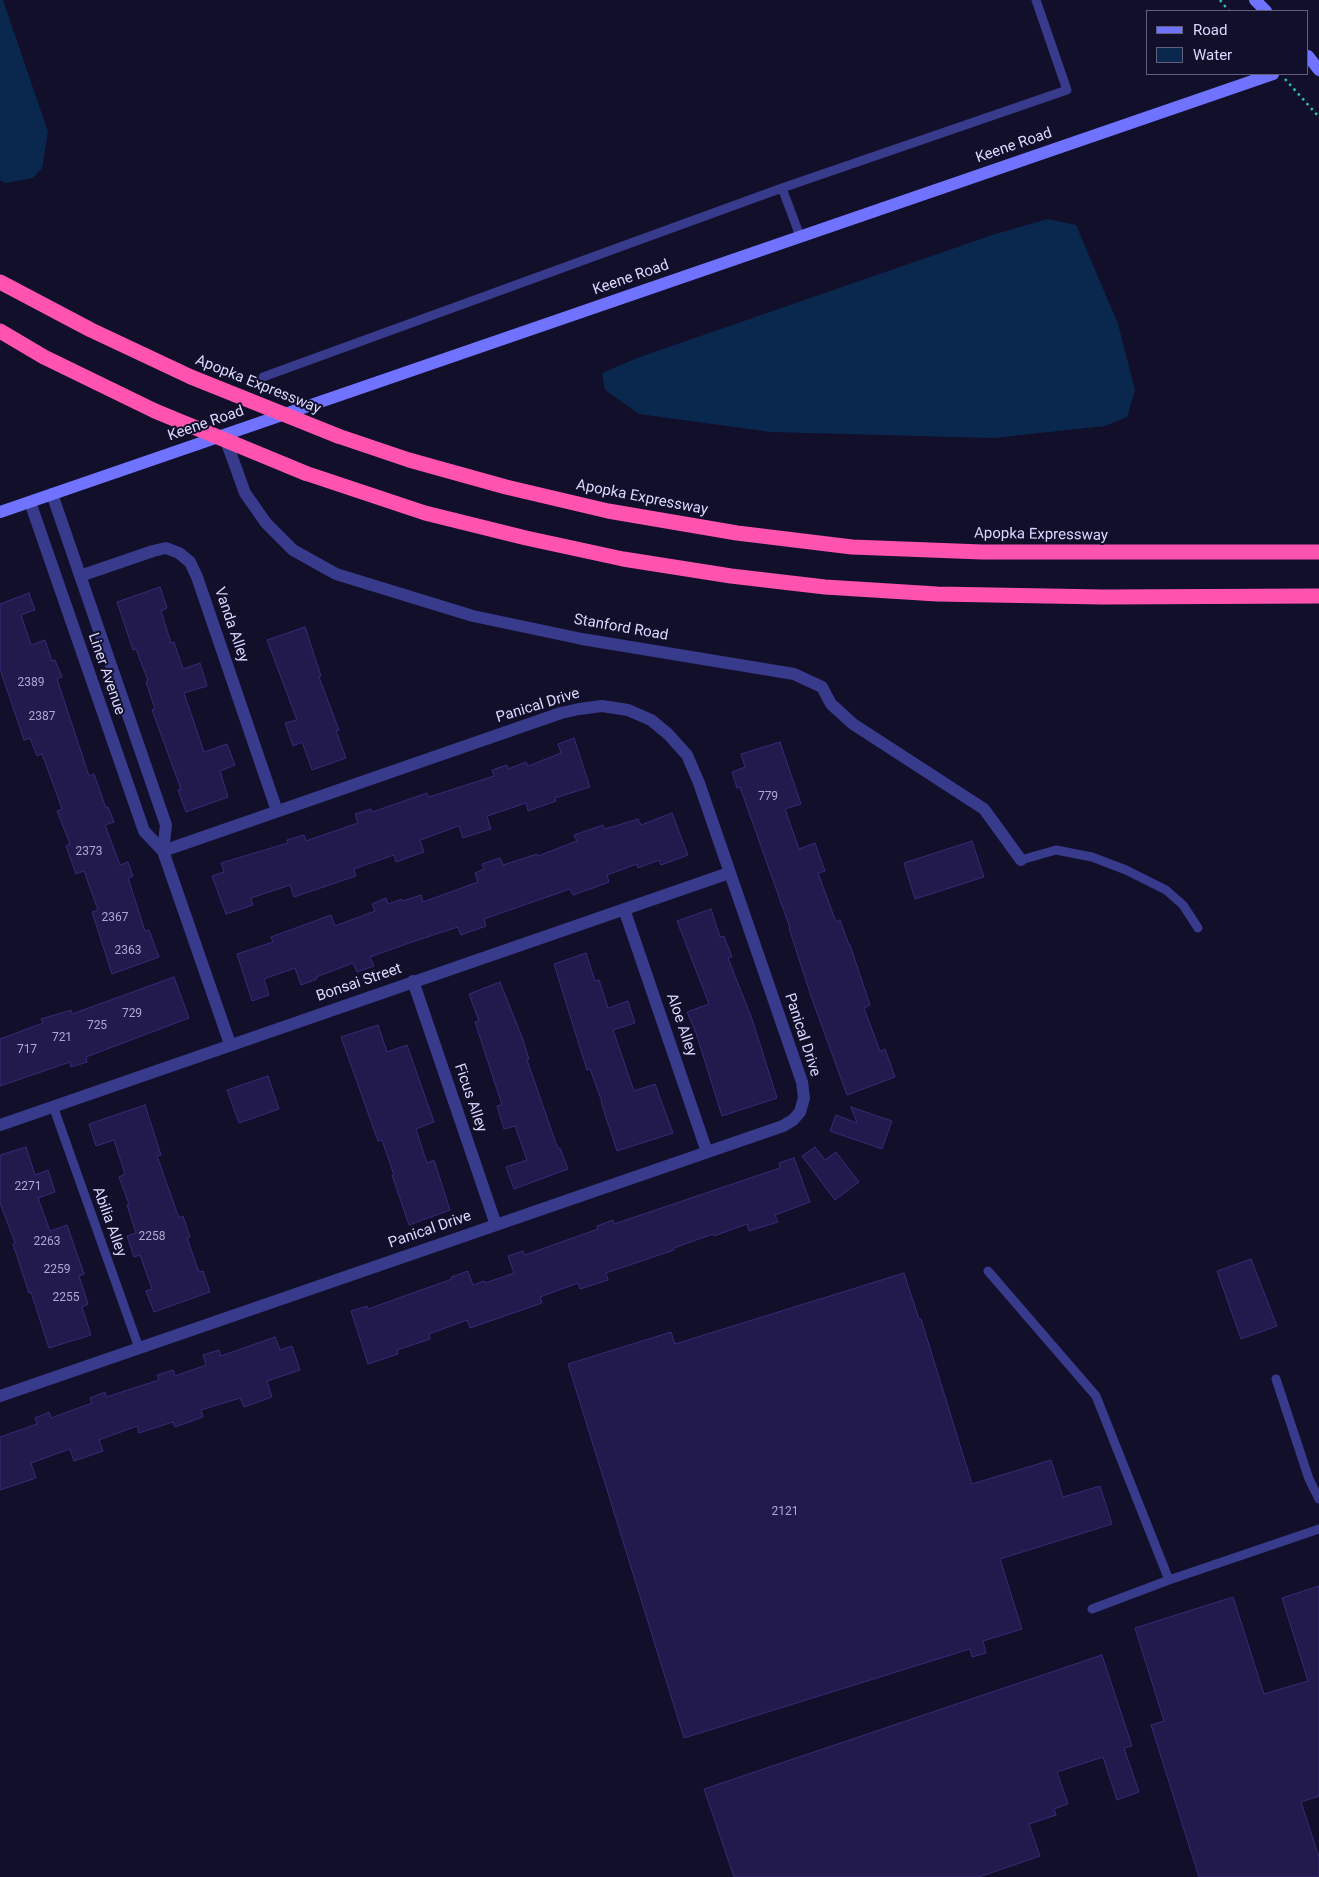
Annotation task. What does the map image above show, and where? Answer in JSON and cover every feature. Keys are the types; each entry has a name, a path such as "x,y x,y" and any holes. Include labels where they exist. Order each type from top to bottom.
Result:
{"highway":[{"name":"Apopka Expressway","path":"0,282 91,330 191,377 338,436 410,460 506,487 608,511 737,533 852,547 982,552 1319,552"},
{"path":"0,331 44,356 156,411 305,473 425,513 623,559 732,576 825,587 937,594 1102,597 1319,596"}],"main road":[{"path":"1255,0 1265,10"},
{"name":"Keene Road","path":"0,512 1270,75"}],"street":[{"name":"Stanford Road","path":"224,435 245,492 266,523 293,550 336,574 474,616 582,639 794,674 822,687 832,704 854,724 984,809 1021,860"},
{"name":"Liner Avenue","path":"52,494 166,825 163,851"},
{"name":"Liner Avenue","path":"30,502 144,831 163,851 230,1044"},
{"name":"Vanda Alley","path":"80,576 166,548 179,552 190,562 197,577 277,811"},
{"name":"Panical Drive","path":"0,1396 783,1126 793,1120 800,1112 804,1098 802,1082 687,755 668,734 651,720 628,710 602,706 560,713 163,851"},
{"name":"Bonsai Street","path":"0,1125 230,1044 730,873"},
{"name":"Aloe Alley","path":"624,909 707,1152"},
{"name":"Ficus Alley","path":"413,981 496,1225"}],"lane":[{"path":"263,377 782,188 1067,90 1036,0"},
{"path":"782,188 800,236"},
{"path":"1021,860 1056,850 1092,857 1126,870 1166,890 1183,905 1198,928"},
{"name":"Abilia Alley","path":"54,1106 139,1348"},
{"path":"988,1271 1096,1396 1168,1580"},
{"path":"1276,1379 1309,1479 1319,1499"},
{"path":"1092,1608 1319,1529"}],"path":[{"path":"1220,0 1228,10"},
{"path":"1282,75 1319,117"}],"water":[{"path":"0,0 3,0 48,132 42,168 33,178 5,183 0,180"},
{"path":"1048,219 1076,225 1118,324 1135,390 1127,417 1105,426 993,438 771,432 639,414 605,390 602,373 637,358 995,234"}],"building":[{"path":"160,587 167,608 161,611 171,643 174,642 183,669 200,663 207,686 184,693 204,752 227,744 235,765 220,771 228,797 186,812 178,790 181,789 152,710 155,709 146,682 148,681 136,649 133,650 117,602"},
{"path":"29,593 35,610 21,615 31,645 45,640 52,661 55,660 62,677 57,679 89,776 94,774 106,808 108,807 114,822 105,825 120,865 128,862 133,876 128,878 145,931 149,930 159,957 112,974 92,912 98,910 84,871 76,874 66,846 70,844 57,811 62,809 48,770 42,754 37,756 30,738 24,740 0,669 0,604"},
{"path":"305,627 321,676 319,677 339,730 336,731 346,758 312,770 302,742 293,746 285,723 297,720 267,640"},
{"path":"574,738 590,787 555,798 556,801 528,811 526,803 487,816 491,829 463,838 459,826 420,840 424,852 396,862 394,855 354,869 356,876 294,897 290,885 251,898 253,905 226,914 212,876 224,872 221,863 288,843 287,840 304,835 306,841 358,823 355,814 371,809 372,812 427,793 429,797 494,776 492,770 507,765 508,769 526,762 528,766 561,753 558,744"},
{"path":"780,742 801,804 785,809 799,849 815,843 825,871 818,873 836,922 840,920 850,945 870,1005 864,1008 880,1051 885,1049 895,1077 847,1095 811,996 790,928 740,787 737,788 732,772 745,767 741,754"},
{"path":"672,813 688,855 661,865 659,860 638,868 637,864 607,875 609,882 593,888 573,895 570,889 484,919 486,926 461,935 458,927 412,942 370,957 374,966 357,972 353,963 316,977 317,979 301,985 295,968 264,979 269,995 252,1001 237,954 273,942 271,937 331,915 335,926 375,911 372,904 386,898 388,904 421,895 423,902 478,882 475,873 484,869 482,864 500,858 503,865 537,854 538,856 577,841 574,835 603,825 605,829 638,819 641,825"},
{"path":"972,841 984,877 915,899 904,863"},
{"path":"711,909 720,937 724,936 732,957 728,958 752,1019 777,1098 722,1116 696,1033 687,1012 709,1004 677,921"},
{"path":"586,953 595,981 599,980 608,1008 628,1001 635,1023 613,1030 634,1091 655,1084 673,1133 617,1151 590,1069 587,1070 554,964"},
{"path":"174,977 189,1018 86,1057 87,1062 71,1067 70,1062 0,1086 0,1039 43,1023 41,1019 71,1010 72,1014"},
{"path":"500,982 522,1037 529,1059 527,1060 558,1149 560,1148 568,1169 514,1189 506,1167 527,1160 515,1126 504,1129 497,1106 502,1105 475,1022 479,1021 469,994"},
{"path":"378,1025 387,1052 407,1045 434,1122 416,1129 427,1163 434,1160 450,1210 409,1225 382,1140 378,1141 341,1037"},
{"path":"268,1076 279,1109 239,1123 227,1090"},
{"path":"145,1105 161,1155 157,1156 179,1218 183,1216 190,1237 187,1238 199,1272 203,1271 210,1292 154,1312 146,1291 152,1289 140,1255 134,1257 127,1236 136,1233 127,1205 129,1204 119,1177 125,1174 114,1140 96,1146 89,1124"},
{"path":"851,1107 892,1121 882,1149 830,1131 836,1115 857,1123"},
{"path":"26,1147 35,1175 48,1170 55,1192 38,1198 50,1231 67,1225 84,1274 79,1276 88,1304 82,1307 91,1335 49,1348 0,1203 0,1155"},
{"path":"815,1147 825,1160 836,1152 859,1182 835,1200 802,1156"},
{"path":"794,1158 810,1202 775,1215 778,1222 749,1231 747,1224 714,1236 713,1234 674,1248 674,1250 606,1273 608,1280 580,1289 578,1283 540,1297 542,1303 470,1328 467,1320 429,1334 430,1339 397,1350 398,1354 368,1364 351,1311 367,1306 368,1309 452,1279 451,1277 468,1271 473,1285 514,1273 508,1256 523,1251 525,1255 598,1229 597,1226 613,1220 614,1224 780,1168 779,1163"},
{"path":"1251,1259 1277,1326 1241,1339 1217,1271"},
{"path":"904,1273 919,1319 921,1319 972,1484 1051,1460 1063,1497 1100,1486 1112,1524 1000,1559 1022,1629 983,1641 986,1653 972,1657 970,1649 684,1738 568,1364 671,1332 675,1344"},
{"path":"275,1337 280,1350 292,1346 300,1370 267,1381 272,1397 244,1407 240,1398 201,1410 203,1417 175,1427 173,1422 139,1433 137,1426 99,1440 103,1451 74,1461 70,1449 31,1463 36,1478 0,1490 0,1437 37,1424 35,1418 49,1412 51,1418 92,1403 90,1398 105,1392 106,1397 159,1380 157,1375 173,1370 175,1376 206,1365 203,1355 219,1350 221,1356"},
{"path":"1319,1586 1319,1796 1301,1802 1319,1857 1319,1877 1199,1877 1151,1725 1164,1721 1135,1628 1233,1597 1264,1694 1308,1681 1282,1598"},
{"path":"1102,1655 1132,1746 1124,1748 1139,1792 1117,1800 1103,1757 1057,1772 1068,1804 1054,1809 1056,1815 1029,1824 1040,1856 979,1877 734,1877 704,1789"}]}
